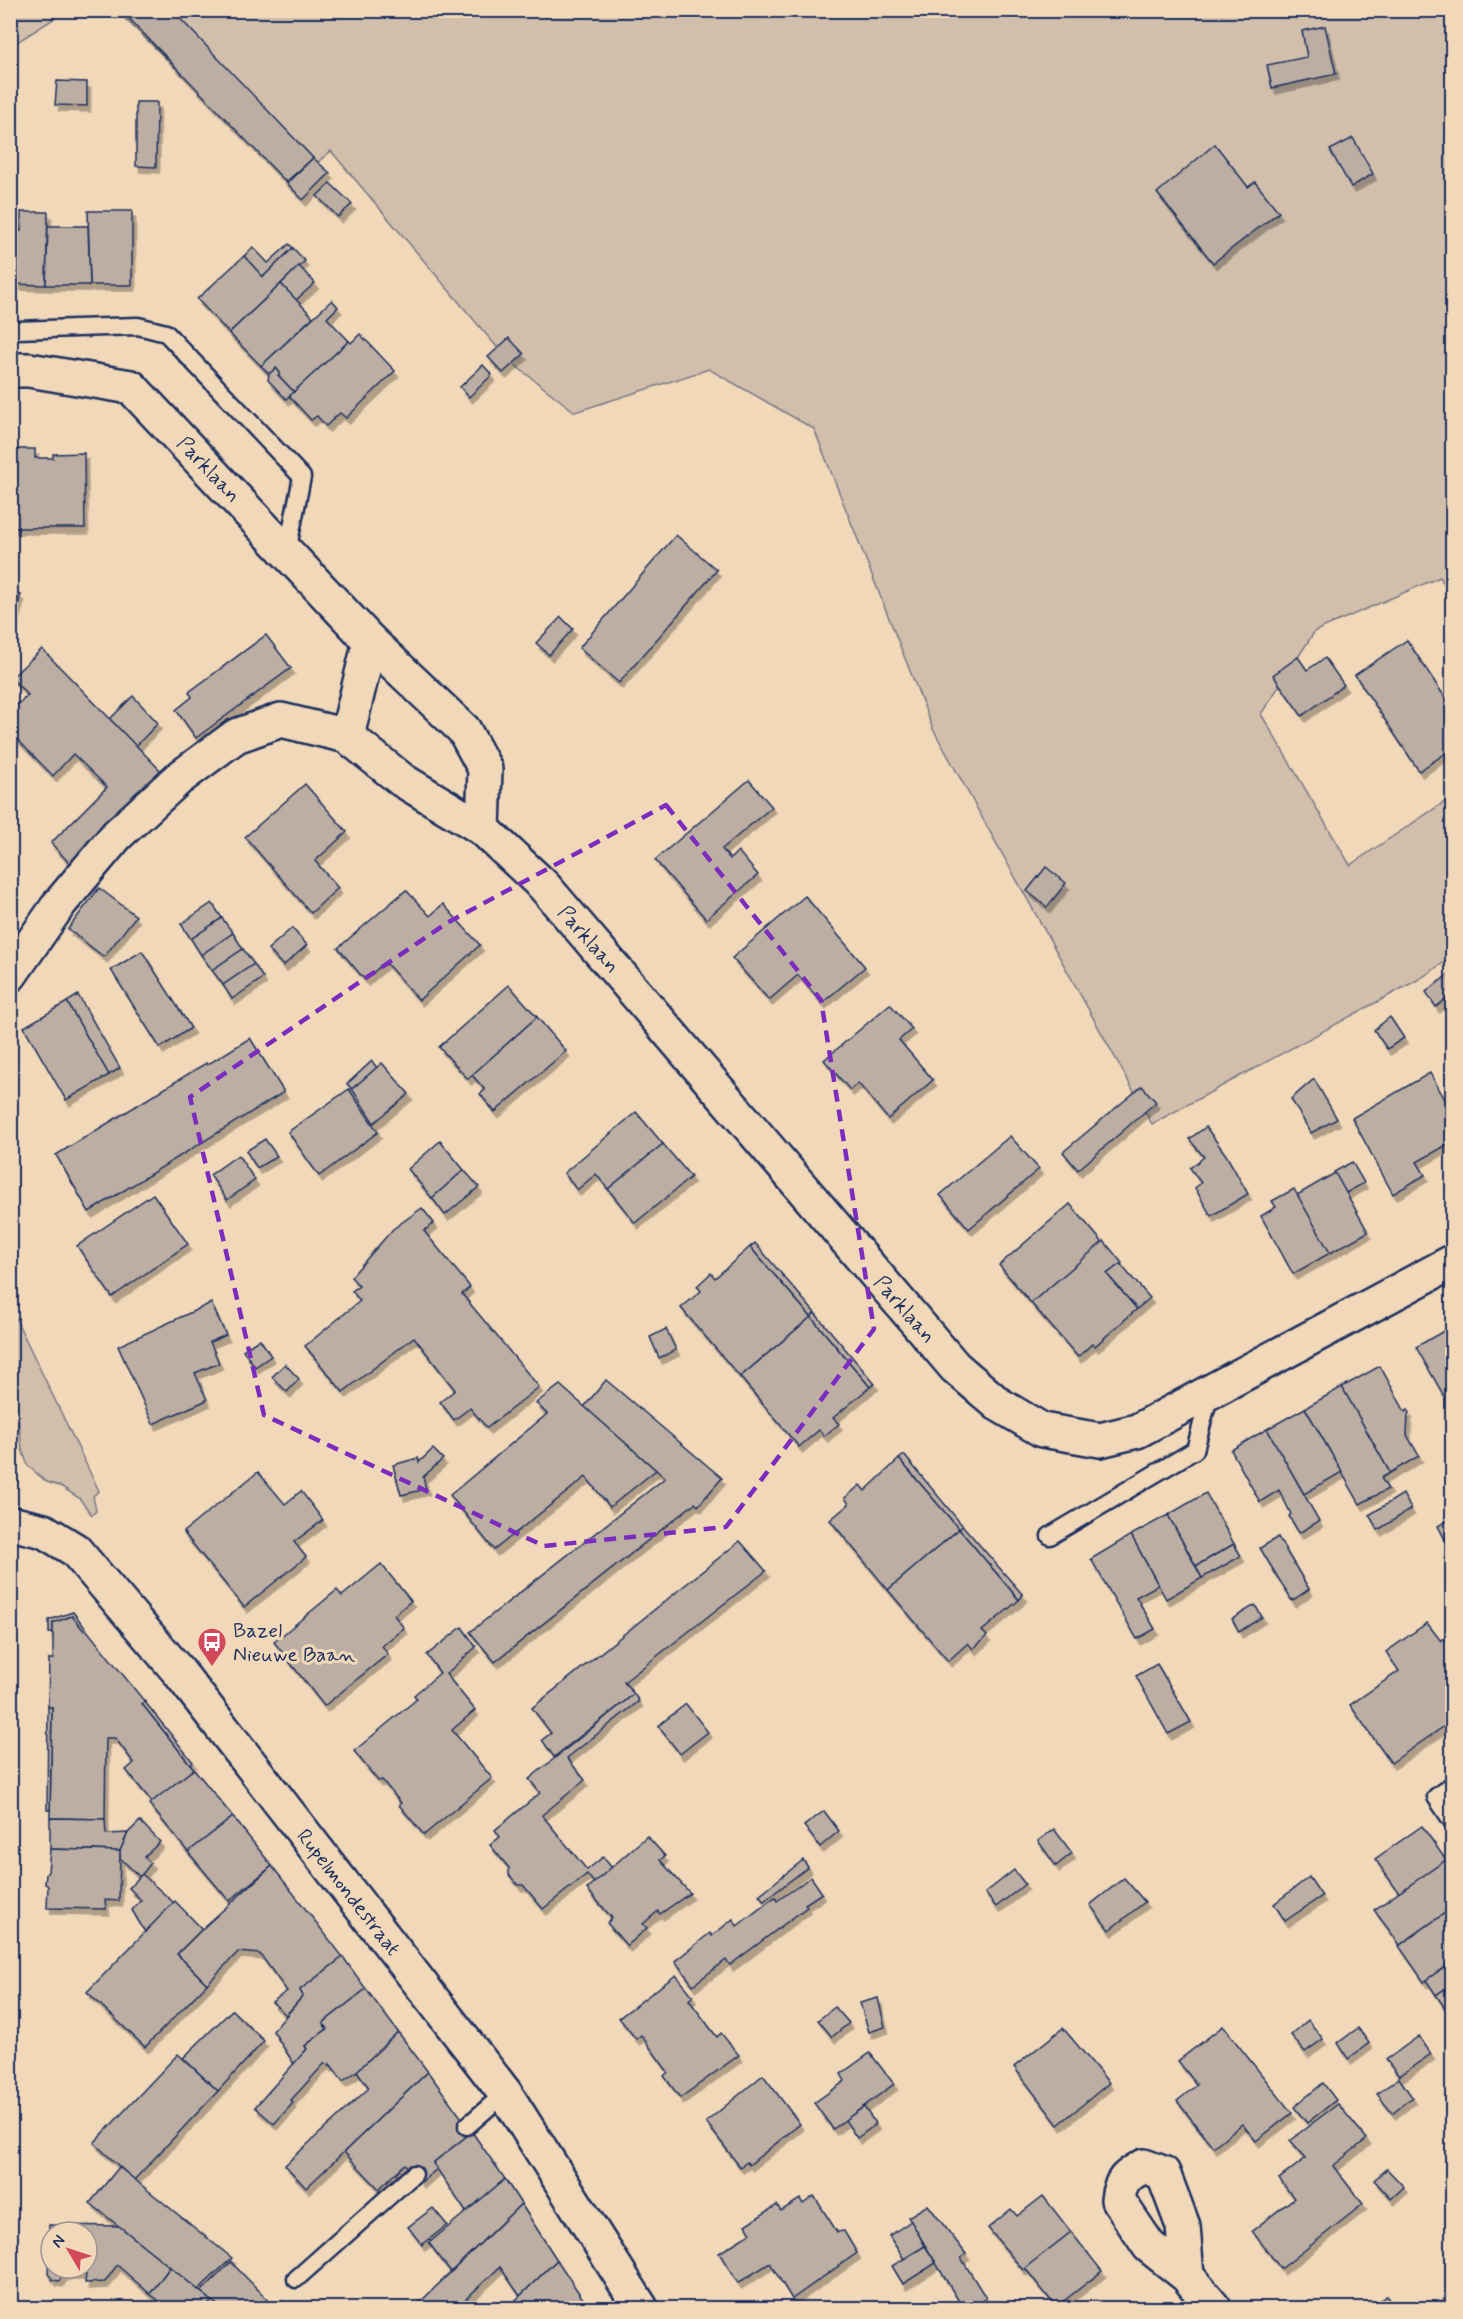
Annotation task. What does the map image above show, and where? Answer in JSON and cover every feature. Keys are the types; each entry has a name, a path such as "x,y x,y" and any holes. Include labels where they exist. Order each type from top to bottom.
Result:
{"street":[{"name":"Parklaan","path":"10,370 29,370 132,387 370,641 464,730 485,769 483,829"},
{"path":"347,736 370,641"},
{"name":"Parklaan","path":"10,975 60,903 117,835 178,779 236,736 281,720 347,736 402,780 483,829 544,886 955,1367 998,1404 1042,1430 1100,1440 1137,1431 1452,1262"},
{"name":"Rupelmondestraat","path":"10,1523 44,1531 75,1550 179,1672 505,2093 641,2308"},
{"path":"1187,2276 1214,2308"}],"lane":[{"path":"10,334 16,330 138,326 166,333 302,477 287,552"},
{"path":"1050,1536 1195,1450 1210,1392"},
{"path":"1452,1785 1436,1797 1452,1821"},
{"path":"467,2126 505,2093"},
{"path":"296,2279 414,2174"}],"highlighted area":[{"path":"666,805 821,1000 874,1329 726,1527 544,1546 264,1415 190,1097 447,923"}],"shaded area":[{"path":"11,10 66,10 66,11 11,46"},
{"path":"117,11 1452,11 1452,597 1440,577 1315,631 1261,714 1350,865 1452,797 1452,957 1421,978 1152,1124 933,729 814,429 709,369 575,412 507,359 331,151 294,182"},
{"path":"11,1309 99,1491 93,1496 96,1511 92,1515 79,1498 62,1487 47,1482 28,1466 22,1449 11,1357"}],"building":[{"path":"121,10 172,10 313,158 286,182"},
{"path":"1325,26 1336,74 1272,88 1267,65 1307,57 1302,31"},
{"path":"57,81 87,82 87,106 55,105"},
{"path":"136,102 157,102 156,167 136,166"},
{"path":"1353,138 1373,174 1351,187 1330,150"},
{"path":"1215,144 1248,187 1255,182 1279,212 1213,263 1157,193"},
{"path":"313,158 330,173 303,200 287,183"},
{"path":"330,183 352,204 338,217 317,196"},
{"path":"88,211 132,211 132,285 90,285"},
{"path":"21,212 48,212 46,285 10,284 10,231 21,231"},
{"path":"48,226 88,226 90,285 46,285"},
{"path":"289,244 293,248 263,277 244,256 253,247 268,263"},
{"path":"293,248 305,261 229,333 197,299 244,256 263,277"},
{"path":"299,266 315,283 296,300 281,284"},
{"path":"281,284 313,317 261,366 229,333"},
{"path":"332,300 338,307 327,318 349,341 294,392 278,375 280,373 276,368 269,374 261,366"},
{"path":"360,334 395,371 346,418 340,413 326,426 317,416 311,420 289,396 349,341 351,343"},
{"path":"509,338 524,354 503,373 488,357"},
{"path":"483,365 492,375 469,397 460,387"},
{"path":"276,368 280,373 278,375 294,392 286,399 268,380 269,374"},
{"path":"10,449 35,449 35,458 53,458 53,454 84,453 85,528 11,528"},
{"path":"676,535 717,570 619,683 579,648"},
{"path":"10,592 21,595 14,618 10,617"},
{"path":"561,617 573,629 549,655 536,643"},
{"path":"266,635 291,668 196,738 176,710 192,697 189,692"},
{"path":"1407,640 1452,708 1452,749 1419,771 1355,675"},
{"path":"42,649 162,772 71,865 51,843 107,787 73,754 53,776 10,732 10,711 28,695 11,678"},
{"path":"1298,657 1307,670 1325,658 1344,685 1302,716 1273,675"},
{"path":"133,696 158,723 136,746 110,719"},
{"path":"749,780 772,807 722,849 730,859 738,851 758,875 706,919 655,860"},
{"path":"305,784 347,832 315,861 338,888 311,913 245,837"},
{"path":"1046,867 1066,883 1047,907 1027,891"},
{"path":"99,888 136,916 104,957 68,929"},
{"path":"406,890 430,916 443,904 480,945 419,1000 385,962 365,980 338,948"},
{"path":"805,896 865,967 822,1003 798,975 769,1000 732,958"},
{"path":"212,903 222,918 191,939 181,924"},
{"path":"222,918 233,933 201,955 191,939"},
{"path":"10,924 24,937 10,956"},
{"path":"292,928 307,945 283,966 268,949"},
{"path":"233,933 243,949 212,970 201,955"},
{"path":"243,949 254,964 223,985 212,970"},
{"path":"142,951 191,1028 160,1048 111,970"},
{"path":"254,964 263,978 232,999 223,985"},
{"path":"1449,974 1452,978 1452,994 1436,1007 1426,992"},
{"path":"509,985 537,1017 468,1079 439,1047"},
{"path":"78,995 120,1068 109,1075 67,1002"},
{"path":"67,1002 109,1075 66,1100 24,1027"},
{"path":"890,1004 912,1029 899,1040 933,1080 888,1119 858,1083 850,1090 824,1060"},
{"path":"537,1017 566,1051 495,1112 480,1094 485,1090 472,1075"},
{"path":"1390,1017 1404,1038 1387,1049 1374,1030"},
{"path":"250,1038 284,1092 89,1212 56,1155"},
{"path":"372,1061 377,1068 352,1089 347,1084"},
{"path":"382,1063 409,1094 374,1123 352,1089"},
{"path":"1430,1073 1452,1112 1452,1142 1417,1162 1425,1175 1393,1194 1352,1118"},
{"path":"1314,1079 1337,1119 1311,1133 1291,1099"},
{"path":"1142,1086 1156,1102 1078,1170 1063,1152"},
{"path":"349,1089 378,1132 319,1176 288,1132"},
{"path":"636,1112 663,1144 608,1189 596,1174 577,1190 564,1173"},
{"path":"1206,1127 1226,1155 1248,1194 1211,1216 1195,1188 1201,1183 1190,1168 1204,1157 1189,1139"},
{"path":"1010,1136 1039,1169 969,1229 940,1195"},
{"path":"265,1139 277,1156 257,1168 246,1151"},
{"path":"440,1141 464,1170 432,1198 408,1169"},
{"path":"663,1144 691,1177 635,1223 608,1189"},
{"path":"238,1155 255,1180 227,1200 210,1175"},
{"path":"1352,1162 1364,1183 1346,1193 1334,1172"},
{"path":"464,1170 479,1187 445,1215 432,1198"},
{"path":"1335,1173 1368,1232 1330,1253 1297,1195"},
{"path":"1294,1189 1330,1253 1293,1274 1261,1216 1276,1207 1272,1201"},
{"path":"153,1194 188,1244 112,1297 77,1246"},
{"path":"1070,1204 1103,1243 1031,1303 999,1265"},
{"path":"422,1208 434,1223 424,1231 470,1287 462,1294 539,1387 487,1428 470,1408 454,1420 440,1402 455,1390 414,1337 343,1392 305,1346 360,1301 352,1291 359,1286 351,1277 393,1229"},
{"path":"1104,1241 1122,1263 1107,1274 1137,1309 1095,1346 1093,1343 1078,1357 1031,1303"},
{"path":"755,1243 815,1313 811,1317 750,1247"},
{"path":"750,1247 811,1317 740,1377 681,1308 701,1291 697,1286 711,1273 715,1278"},
{"path":"1120,1264 1150,1298 1137,1309 1107,1274"},
{"path":"211,1303 226,1335 210,1342 219,1363 195,1373 207,1400 153,1424 118,1346"},
{"path":"815,1313 875,1384 870,1387 811,1317"},
{"path":"811,1317 870,1387 833,1418 839,1424 824,1436 819,1430 799,1447 740,1377"},
{"path":"1452,1326 1452,1410 1416,1347"},
{"path":"666,1329 676,1350 659,1358 650,1337"},
{"path":"260,1339 271,1356 255,1367 243,1350"},
{"path":"285,1364 299,1379 287,1392 272,1377"},
{"path":"1380,1366 1405,1412 1408,1410 1407,1435 1419,1456 1390,1473 1342,1387"},
{"path":"606,1380 722,1478 698,1506 695,1503 495,1662 470,1632 665,1478 584,1407"},
{"path":"560,1385 656,1470 610,1507 586,1477 494,1550 450,1495 547,1414 536,1403"},
{"path":"1342,1387 1390,1473 1381,1478 1388,1489 1360,1504 1305,1408"},
{"path":"1305,1408 1342,1472 1304,1494 1267,1429"},
{"path":"1267,1429 1319,1521 1299,1533 1289,1516 1291,1514 1279,1490 1260,1502 1231,1450"},
{"path":"433,1449 443,1459 423,1477 426,1489 401,1495 393,1465 418,1458 419,1462"},
{"path":"904,1455 963,1526 959,1529 899,1459"},
{"path":"899,1459 959,1529 888,1590 830,1520 849,1504 845,1498 860,1485 865,1491"},
{"path":"258,1472 285,1504 301,1491 323,1520 294,1542 306,1557 244,1607 183,1532"},
{"path":"1206,1493 1234,1544 1196,1566 1168,1515"},
{"path":"1403,1494 1411,1509 1378,1530 1369,1515"},
{"path":"1168,1515 1202,1578 1166,1599 1131,1535"},
{"path":"1452,1518 1452,1553 1438,1526"},
{"path":"963,1526 1023,1595 1019,1600 959,1529"},
{"path":"959,1529 1019,1600 982,1631 987,1636 973,1649 968,1643 948,1661 888,1590"},
{"path":"1131,1535 1158,1585 1136,1597 1155,1629 1137,1639 1091,1559"},
{"path":"1278,1537 1309,1589 1292,1601 1260,1548"},
{"path":"740,1541 766,1571 624,1682 634,1694 554,1757 542,1740 551,1733 532,1708"},
{"path":"1234,1544 1241,1556 1202,1578 1196,1566"},
{"path":"381,1564 411,1601 394,1615 404,1628 382,1646 388,1654 324,1706 274,1642 337,1590 342,1596"},
{"path":"1255,1605 1262,1617 1239,1632 1232,1619"},
{"path":"73,1612 86,1629 84,1631 72,1616 53,1623 53,1633 49,1633 49,1620"},
{"path":"72,1616 84,1631 86,1629 145,1702 142,1704 194,1769 152,1802 126,1770 134,1763 115,1738 106,1738 105,1819 50,1818 52,1707 48,1707 49,1659 53,1659 53,1623"},
{"path":"1427,1623 1441,1641 1444,1638 1452,1651 1452,1735 1446,1725 1391,1763 1350,1705 1399,1671 1386,1652"},
{"path":"462,1627 476,1647 446,1674 475,1710 452,1730 492,1778 424,1835 382,1780 378,1781 354,1751 417,1699 414,1695 440,1673 427,1655"},
{"path":"1157,1664 1191,1722 1168,1734 1136,1676"},
{"path":"634,1694 639,1701 567,1758 585,1780 542,1815 587,1870 603,1857 612,1868 594,1883 587,1874 543,1909 523,1885 518,1885 509,1875 509,1868 490,1845 500,1837 495,1830 540,1793 529,1779"},
{"path":"145,1702 193,1762 190,1764 142,1704"},
{"path":"686,1704 708,1732 680,1754 658,1726"},
{"path":"48,1707 52,1707 50,1810 47,1810"},
{"path":"194,1769 233,1817 188,1852 149,1804"},
{"path":"824,1811 839,1831 820,1847 804,1826"},
{"path":"233,1817 272,1866 229,1901 188,1852"},
{"path":"50,1818 105,1819 106,1834 128,1833 120,1851 50,1849"},
{"path":"140,1821 160,1842 144,1857 151,1863 140,1877 120,1858 120,1851 128,1833"},
{"path":"1422,1826 1446,1860 1399,1893 1375,1859"},
{"path":"1054,1829 1072,1853 1056,1866 1038,1841"},
{"path":"647,1836 665,1856 660,1860 690,1893 660,1914 658,1911 643,1924 647,1928 627,1946 607,1923 612,1918 587,1889"},
{"path":"50,1849 120,1851 119,1901 105,1900 106,1909 47,1908 48,1886 45,1884"},
{"path":"803,1860 808,1867 764,1901 759,1895"},
{"path":"1446,1860 1452,1869 1452,1908 1400,1945 1374,1910"},
{"path":"272,1866 343,1957 300,1990 303,1996 286,2015 272,2002 287,1991 260,1954 238,1952 207,1984 177,1954"},
{"path":"1014,1870 1025,1884 996,1907 985,1893"},
{"path":"142,1874 174,1903 145,1932 132,1910 141,1900 129,1888"},
{"path":"811,1877 822,1893 805,1904 807,1907 730,1965 726,1960 693,1985 675,1961 710,1933 712,1936 733,1919 737,1926 775,1897 777,1901"},
{"path":"1309,1877 1322,1896 1285,1921 1274,1904"},
{"path":"1124,1878 1145,1902 1109,1930 1090,1905"},
{"path":"175,1901 202,1929 177,1954 207,1984 145,2047 87,1992"},
{"path":"1452,1908 1452,1962 1424,1982 1399,1946"},
{"path":"343,1957 366,1989 323,2023 327,2029 305,2046 307,2049 294,2064 273,2031 303,1996 300,1990"},
{"path":"1452,1962 1452,1984 1436,1995 1426,1980"},
{"path":"676,1975 693,1996 689,2000 717,2037 721,2033 739,2055 680,2098 664,2076 668,2072 641,2035 636,2039 619,2018"},
{"path":"1452,1984 1452,2012 1449,2014 1436,1995"},
{"path":"366,1989 398,2032 357,2071 343,2081 330,2064 329,2066 325,2063 291,2100 293,2103 274,2124 255,2107 307,2049 305,2046 327,2029 323,2023"},
{"path":"878,1998 885,2027 869,2032 860,2003"},
{"path":"835,2007 849,2023 832,2037 818,2020"},
{"path":"232,2010 264,2041 218,2091 183,2058"},
{"path":"1308,2020 1323,2039 1305,2052 1291,2035"},
{"path":"1223,2026 1292,2113 1256,2141 1242,2124 1213,2147 1177,2101 1197,2085 1178,2061"},
{"path":"1063,2028 1109,2083 1058,2125 1014,2067"},
{"path":"1358,2028 1369,2043 1348,2059 1338,2043"},
{"path":"398,2032 428,2072 306,2188 285,2165 369,2088 357,2071"},
{"path":"1419,2036 1431,2054 1399,2076 1386,2060"},
{"path":"870,2053 894,2084 833,2129 814,2103 845,2081 841,2074"},
{"path":"178,2054 218,2091 134,2180 94,2143"},
{"path":"428,2072 472,2132 433,2163 437,2169 421,2182 405,2164 379,2189 344,2152"},
{"path":"763,2075 800,2124 749,2165 747,2162 740,2167 706,2122"},
{"path":"1399,2078 1412,2097 1392,2113 1377,2094"},
{"path":"1323,2083 1336,2100 1307,2123 1294,2107"},
{"path":"1338,2104 1367,2139 1333,2166 1363,2204 1281,2269 1252,2231 1294,2198 1279,2179 1306,2158 1290,2140"},
{"path":"864,2107 876,2124 857,2138 845,2120"},
{"path":"472,2132 505,2179 466,2212 433,2163"},
{"path":"119,2167 232,2258 198,2290 90,2203"},
{"path":"1387,2169 1404,2187 1391,2199 1374,2180"},
{"path":"505,2179 521,2204 451,2272 429,2243"},
{"path":"814,2196 837,2232 844,2231 857,2253 792,2299 770,2263 738,2283 719,2253 751,2233 746,2225 777,2205 781,2211 800,2199 803,2204"},
{"path":"1043,2196 1071,2232 1023,2270 988,2228 1011,2209 1017,2216"},
{"path":"521,2204 557,2260 520,2296 500,2267 456,2308 414,2308"},
{"path":"928,2205 966,2254 961,2258 986,2298 974,2308 963,2308 908,2217"},
{"path":"433,2208 447,2225 422,2245 408,2227"},
{"path":"911,2221 925,2246 904,2259 889,2236"},
{"path":"99,2226 119,2226 170,2267 150,2294 117,2265 105,2282 85,2283 85,2280 99,2280"},
{"path":"1071,2232 1102,2271 1056,2307 1025,2268"},
{"path":"925,2246 936,2263 903,2284 892,2266"},
{"path":"557,2260 589,2308 507,2308 520,2296"},
{"path":"231,2262 276,2308 221,2308 201,2292"},
{"path":"170,2267 212,2301 206,2308 169,2308 150,2294"},
{"path":"1452,2292 1452,2308 1432,2308"},
{"path":"1386,2296 1396,2308 1370,2308"},
{"path":"212,2301 221,2308 206,2308"},
{"path":"283,2301 289,2308 276,2308"}],"place":[{"name":"Bazel Nieuwe Baan","path":"212,1668"}]}
